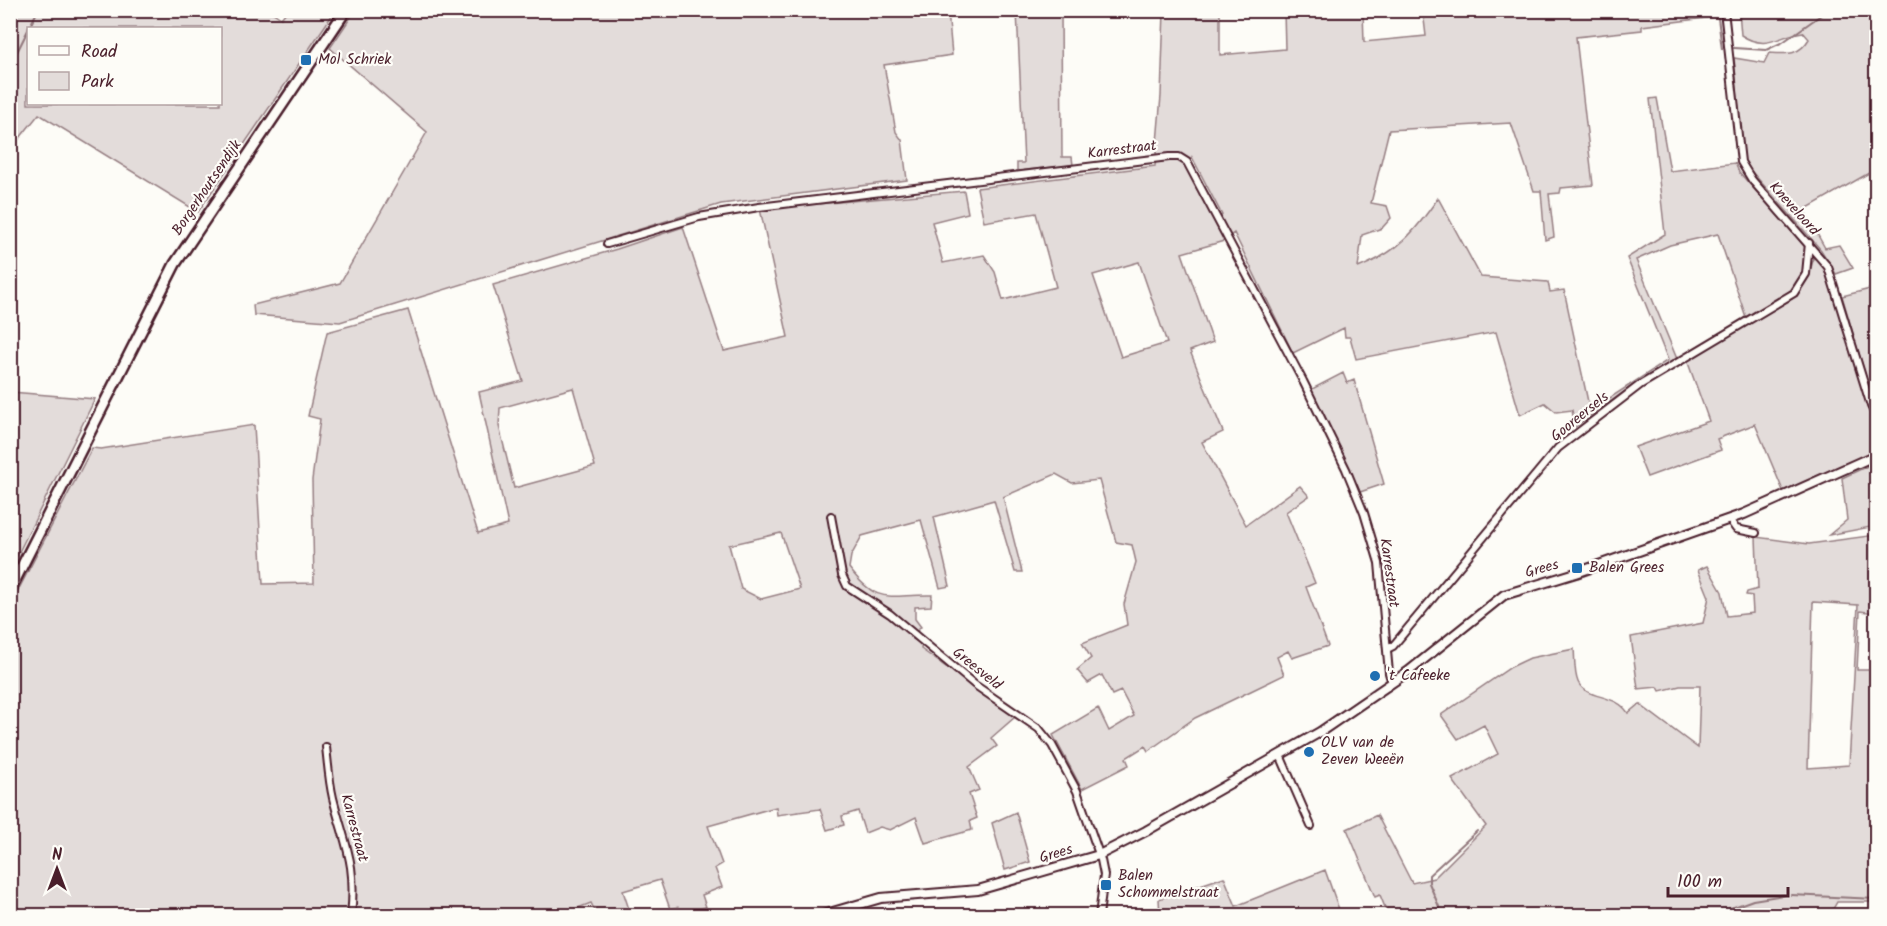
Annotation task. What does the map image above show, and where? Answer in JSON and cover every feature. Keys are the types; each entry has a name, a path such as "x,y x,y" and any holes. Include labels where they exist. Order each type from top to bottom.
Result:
{"main road":[{"name":"Borgerhoutsendijk","path":"10,590 175,264 346,10"}],"street":[{"name":"Kneveloord","path":"1724,10 1741,162 1752,180 1822,258 1833,278 1876,416"},
{"name":"Karrestraat","path":"607,244 699,217 759,207 1179,157 1192,169 1225,229 1346,469 1374,541 1392,683"},
{"name":"Gooreersels","path":"1387,649 1393,646 1558,448 1640,385 1794,293 1806,274 1809,243"},
{"name":"Grees","path":"819,915 881,898 978,890 1099,855 1280,756 1392,683 1504,595 1576,573 1729,519 1876,455"},
{"name":"Greesveld","path":"831,516 842,575 847,586 922,638 975,685 1031,723 1047,738 1071,779 1099,855 1104,875 1099,915"},
{"path":"1729,519 1736,528 1756,533"},
{"name":"Karrestraat","path":"326,747 333,798 352,862 354,892 351,915"},
{"path":"1280,756 1311,826"}],"green space":[{"path":"269,10 281,18 287,11 335,11 198,212 39,114 11,149 11,11"},
{"path":"355,11 948,11 952,55 884,65 896,132 902,140 907,180 721,204 340,322 254,315 253,305 340,283 427,132 330,48"},
{"path":"1017,11 1061,11 1062,157 1072,157 1073,165 1017,171 1017,163 1024,163"},
{"path":"1164,11 1220,11 1220,55 1285,49 1284,11 1363,11 1364,42 1426,36 1423,11 1713,11 1713,17 1642,26 1642,30 1576,37 1593,185 1561,188 1560,193 1549,194 1554,237 1545,240 1541,191 1534,191 1511,123 1389,130 1371,203 1387,206 1391,218 1382,228 1362,235 1358,268 1395,248 1413,231 1438,198 1481,277 1548,282 1550,292 1564,290 1590,411 1668,360 1627,258 1665,234 1650,99 1657,98 1670,171 1735,163 1739,172 1806,248 1804,273 1792,291 1747,320 1718,234 1670,245 1636,260 1677,359 1635,384 1575,427 1572,410 1556,412 1545,403 1520,415 1496,332 1356,359 1350,337 1345,337 1344,328 1293,353 1234,233 1224,241 1182,253 1213,342 1190,351 1223,432 1202,442 1246,525 1300,486 1309,496 1286,512 1315,583 1306,587 1328,646 1292,658 1288,651 1277,657 1284,675 1195,718 1148,751 1145,746 1126,758 1129,765 1082,789 1053,735 1098,708 1109,731 1134,716 1121,691 1112,695 1102,675 1088,683 1077,670 1091,658 1082,643 1127,625 1124,604 1136,562 1132,545 1116,542 1099,480 1072,483 1056,474 1003,497 1022,572 1015,572 994,500 934,517 950,586 940,588 921,520 862,536 851,556 849,568 859,580 869,589 886,596 932,595 931,606 915,607 915,619 921,627 914,634 913,639 922,644 921,649 1015,717 991,738 997,746 969,767 979,790 969,794 977,818 970,821 972,830 925,843 916,817 890,830 880,827 865,833 858,811 842,816 844,825 827,830 820,809 777,815 776,807 708,826 722,864 715,868 722,887 702,895 706,907 682,915 678,907 670,909 660,880 623,891 629,909 612,915 597,915 591,903 573,910 575,916 11,915 10,606 92,448 101,449 254,425 263,584 314,583 312,480 320,419 308,416 327,332 408,310 478,533 508,525 479,392 523,381 493,285 683,227 724,351 788,337 760,209 964,191 968,213 932,222 943,263 984,255 995,272 1003,300 1056,287 1036,213 984,222 977,188 1155,166 1161,96","holes":["1192,157 1222,215 1217,220 1189,169","1139,262 1167,343 1121,357 1093,275","573,388 595,466 514,488 499,426 500,408","781,533 800,589 761,599 741,589 729,545"]},
{"path":"1739,11 1876,11 1876,169 1804,210 1825,248 1839,245 1853,268 1836,274 1821,250 1744,163 1734,58 1764,63 1769,53 1792,53 1805,45 1809,39 1803,32 1773,41 1750,40 1741,35"},
{"path":"1815,254 1827,271 1867,405 1876,424 1876,452 1784,493 1755,424 1717,439 1721,450 1647,477 1635,447 1709,421 1687,360 1792,299 1808,278"},
{"path":"1876,275 1876,411 1842,296 1870,289"},
{"path":"1343,373 1347,383 1354,380 1384,484 1360,492 1310,390"},
{"path":"10,392 95,399 11,568"},
{"path":"1876,462 1876,526 1829,535 1847,520 1842,478"},
{"path":"1876,535 1876,613 1860,611 1857,670 1876,670 1876,902 1837,902 1829,916 1388,915 1380,895 1375,897 1347,829 1377,815 1412,883 1434,878 1486,826 1452,779 1498,754 1484,725 1458,739 1441,715 1511,667 1530,658 1574,649 1576,674 1582,688 1616,702 1628,713 1639,704 1698,748 1700,686 1680,686 1660,691 1658,687 1638,689 1631,637 1703,623 1709,597 1698,570 1707,566 1722,592 1727,616 1753,613 1752,596 1746,595 1747,592 1758,589 1756,537 1809,544","holes":["1813,602 1858,605 1849,765 1808,768"]},
{"path":"1016,812 1030,862 1005,870 992,823"},
{"path":"1325,870 1341,915 1160,915 1159,899 1224,877 1236,906"}],"waterway":[{"path":"30,27 38,10"},
{"path":"1717,10 1722,49"},
{"path":"1734,48 1766,50 1783,42 1828,10"},
{"path":"10,66 27,32"},
{"path":"1443,916 1429,883 1429,875 1477,831"},
{"path":"1709,916 1753,900 1784,895"},
{"path":"1791,895 1876,899"}],"place":[{"name":"Mol Schriek","path":"306,60"},
{"name":"Balen Grees","path":"1577,568"},
{"name":"'t Cafeeke","path":"1375,676"},
{"name":"OLV van de Zeven Weeën","path":"1309,752"},
{"name":"Balen Schommelstraat","path":"1106,885"}]}
